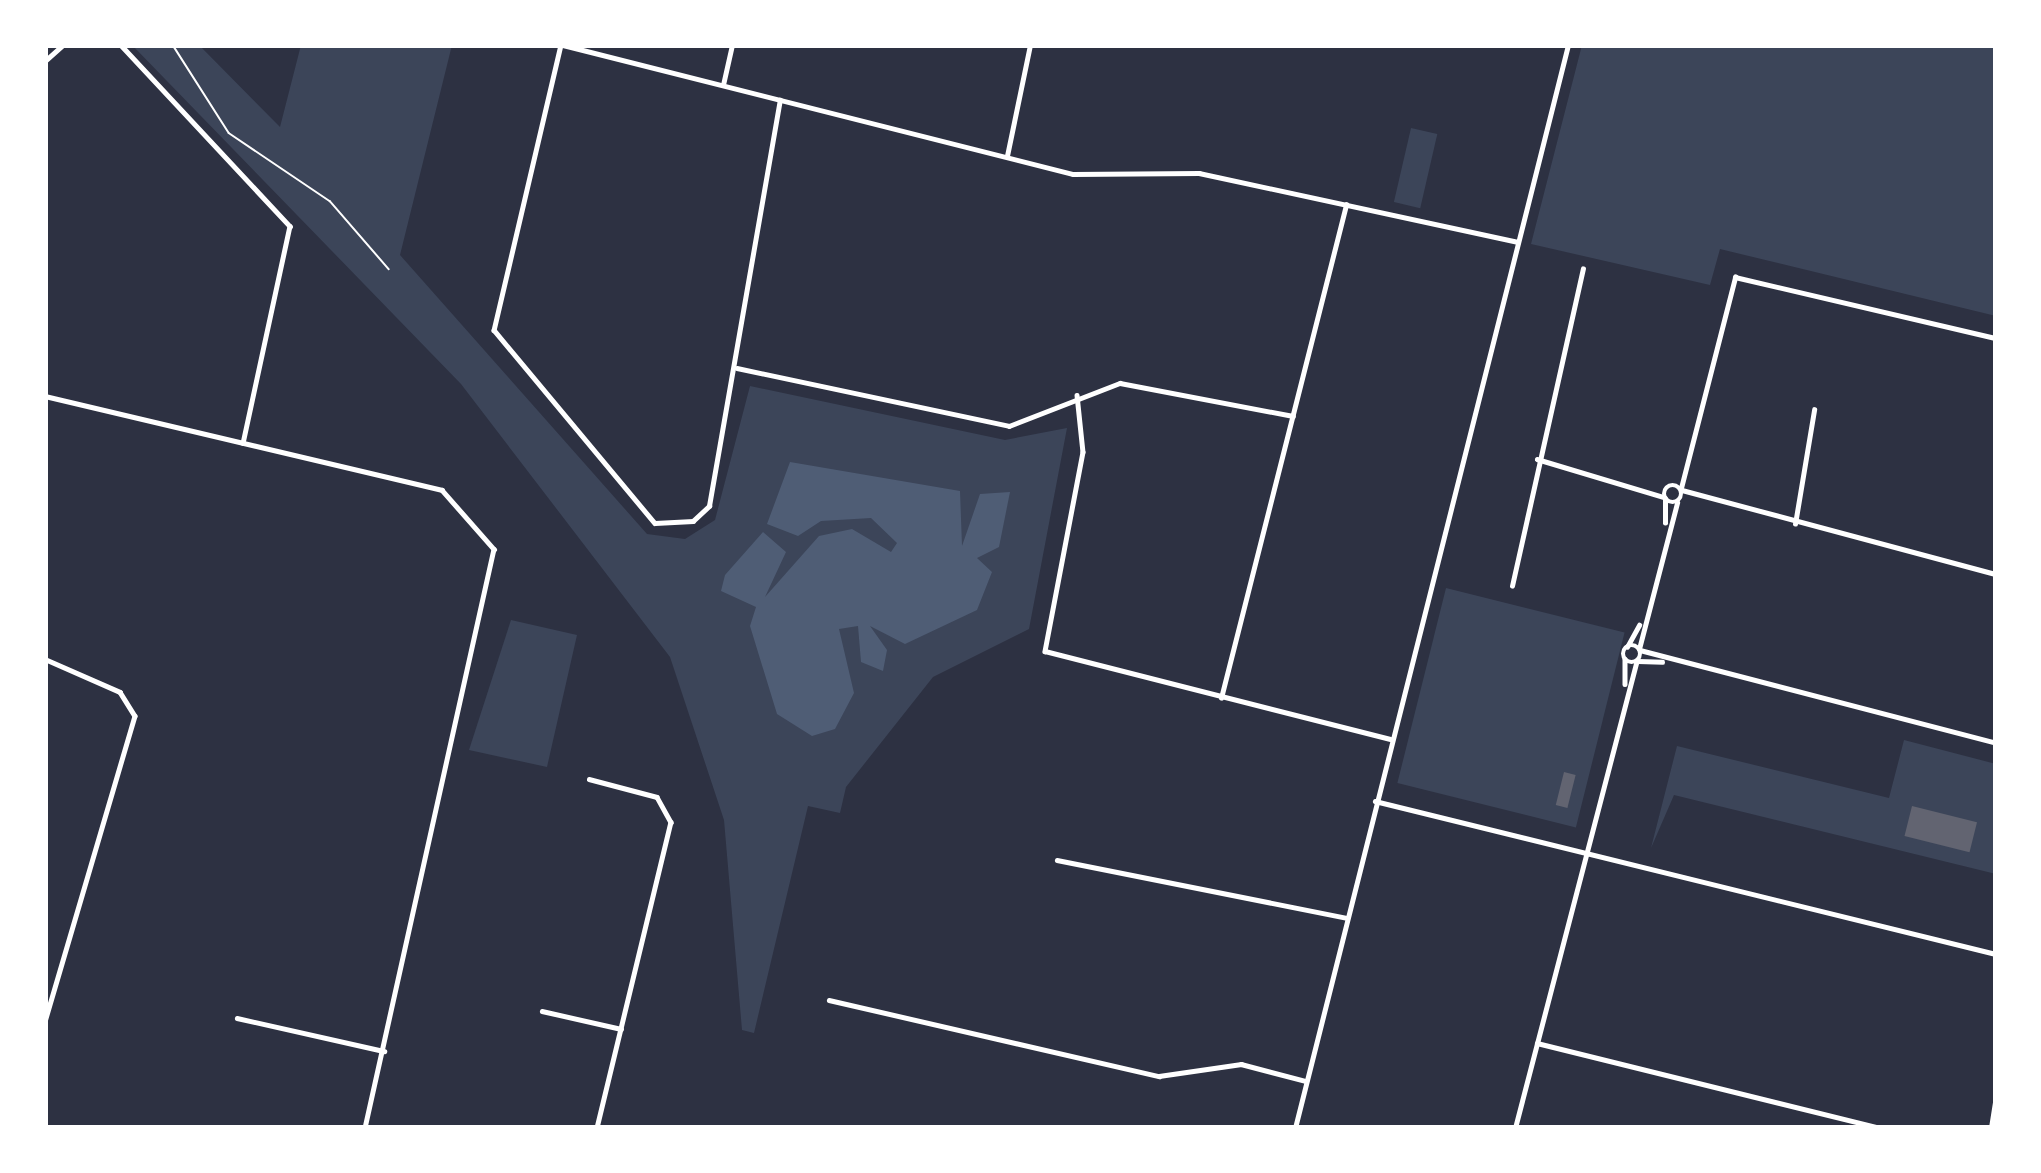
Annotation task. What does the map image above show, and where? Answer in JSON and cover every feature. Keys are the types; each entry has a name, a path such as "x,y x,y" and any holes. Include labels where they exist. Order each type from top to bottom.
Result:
{"main road":[{"path":"1992,1128 1996,1103"}],"street":[{"path":"45,61 62,45"},
{"path":"122,45 287,218 243,443"},
{"path":"780,100 709,506 693,521 655,523 494,330 561,45 1006,156 1073,174 1199,173 1517,242"},
{"path":"722,85 733,45"},
{"path":"1006,156 1030,45"},
{"path":"1295,1128 1568,45"},
{"path":"1221,698 1346,205"},
{"path":"1512,586 1583,269"},
{"path":"1664,528 1678,502 1684,455 1732,278 1996,338"},
{"path":"736,368 1009,426 1077,395 1144,383 1292,416"},
{"path":"1077,395 1083,452 1042,646 1061,662 1390,739"},
{"path":"45,396 442,490 497,559 365,1128"},
{"path":"1796,524 1814,410"},
{"path":"1515,1128 1624,690 1640,650 1643,614 1664,528 1665,498 1684,455"},
{"path":"1537,459 1641,486 1678,502 1707,502"},
{"path":"1641,486 1669,486 1707,502 1996,574"},
{"path":"1624,690 1627,646 1643,614"},
{"path":"1627,646 1668,663"},
{"path":"1624,658 1668,663 1996,743"},
{"path":"45,659 120,692 135,716 45,1021"},
{"path":"589,778 657,797 671,822 597,1128"},
{"path":"1375,801 1996,954"},
{"path":"1057,860 1346,918"},
{"path":"45,1003 50,995"},
{"path":"829,1000 1159,1076 1241,1064 1306,1081"},
{"path":"542,1011 621,1028"},
{"path":"237,1018 384,1051"},
{"path":"45,1030 45,1060"},
{"path":"1537,1042 1881,1128"}],"path":[{"path":"173,45 229,133 330,201 388,269"}],"shaded area":[{"path":"132,45 199,45 280,127 301,45 452,45 400,255 647,534 685,539 715,520 750,386 1005,440 1067,428 1029,629 933,677 846,787 840,813 808,806 754,1033 742,1030 724,820 670,657 461,384"},
{"path":"1582,45 1996,45 1996,316 1720,249 1710,285 1531,244"},
{"path":"1411,128 1437,134 1420,208 1394,202"},
{"path":"790,462 960,491 962,546 980,494 1010,492 999,547 977,558 992,572 977,610 905,644 870,626 887,650 883,671 861,662 858,626 839,629 854,693 835,729 812,736 777,714 750,626 756,607 721,591 725,575 763,532 786,552 765,597 819,536 852,529 891,552 897,543 871,518 821,521 798,536 767,524"},
{"path":"1446,588 1625,633 1576,828 1397,783"},
{"path":"511,620 577,635 547,767 469,750"},
{"path":"1904,740 1996,764 1996,874 1674,795 1651,848 1677,746 1889,798"}],"building":[{"path":"1564,772 1576,775 1567,808 1556,805"},
{"path":"1912,806 1977,822 1970,852 1905,836"}]}
